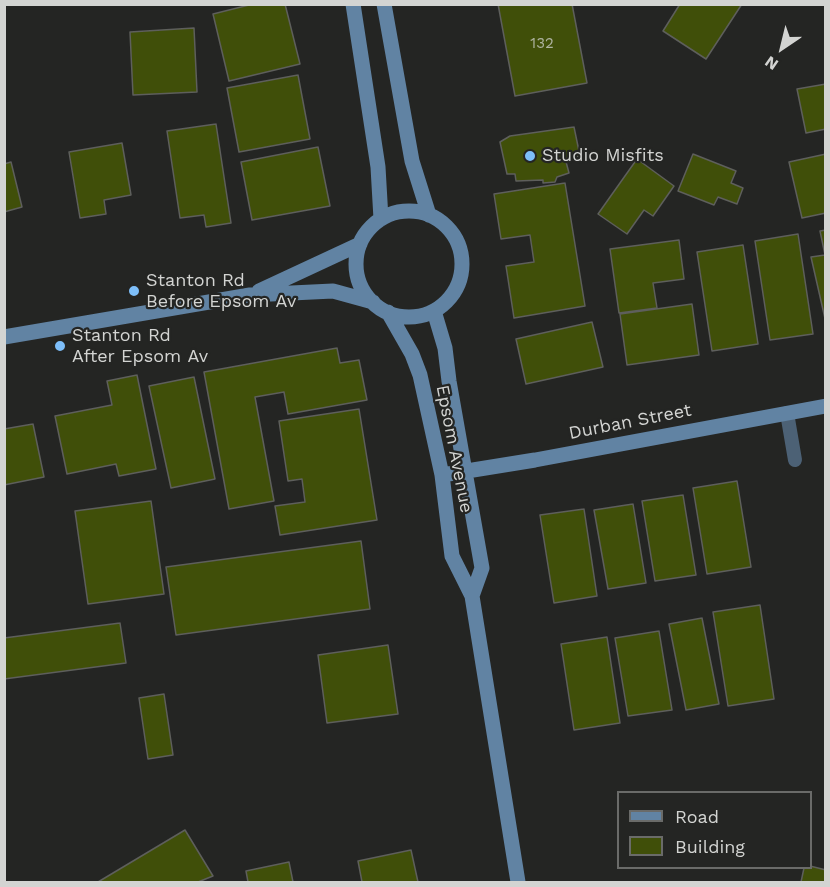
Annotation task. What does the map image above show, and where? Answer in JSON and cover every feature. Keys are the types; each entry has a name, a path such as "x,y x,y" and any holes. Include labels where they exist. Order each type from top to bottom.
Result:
{"street":[{"path":"353,4 378,167 381,219"},
{"path":"384,4 412,161 429,215"},
{"path":"409,212 429,215 444,225 454,236 460,250 462,265 454,292 434,311 411,317 388,312 373,302 365,293 356,269 360,244 365,234 381,219 409,212"},
{"path":"250,295 360,244"},
{"path":"4,337 250,295 333,291 373,302"},
{"name":"Epsom Avenue","path":"434,311 445,348 448,381 482,568 472,596"},
{"name":"Epsom Avenue","path":"388,312 412,354 420,375 442,475 452,556 472,596 518,882"},
{"name":"Durban Street","path":"442,475 825,406"}],"lane":[{"path":"787,413 795,460"}],"building":[{"path":"253,4 285,4 300,64 229,81 213,14"},
{"path":"498,4 572,4 587,83 515,96"},
{"path":"680,4 742,4 706,59 663,31"},
{"path":"194,28 197,92 133,95 130,32"},
{"path":"298,75 310,139 239,152 227,88"},
{"path":"826,84 826,129 806,133 797,89"},
{"path":"216,124 231,223 206,227 204,215 180,218 167,131"},
{"path":"574,127 580,156 565,158 569,173 557,177 555,182 543,183 543,180 516,181 515,174 507,174 500,142 510,136"},
{"path":"122,143 131,195 104,200 106,214 80,218 69,152"},
{"path":"318,147 330,206 252,220 241,162"},
{"path":"693,154 736,171 731,183 743,188 737,204 718,197 714,205 678,191"},
{"path":"826,154 826,213 802,218 789,162"},
{"path":"637,159 674,186 653,216 644,210 627,234 598,214"},
{"path":"11,162 22,207 4,212 4,164"},
{"path":"565,183 585,306 514,318 506,266 534,262 530,235 501,239 494,194"},
{"path":"826,230 826,323 811,257 825,255 820,231"},
{"path":"798,234 813,334 770,340 755,241"},
{"path":"679,240 684,279 653,283 657,308 619,313 610,249"},
{"path":"743,245 758,344 712,351 697,252"},
{"path":"692,304 699,355 627,365 620,314"},
{"path":"592,322 603,367 526,384 516,339"},
{"path":"337,348 340,363 359,360 367,400 288,414 284,392 255,397 274,501 229,509 204,372"},
{"path":"137,375 156,469 119,476 116,464 67,474 55,416 112,405 107,381"},
{"path":"194,377 215,479 171,488 149,386"},
{"path":"359,409 377,520 280,535 275,506 305,502 302,479 288,481 279,421"},
{"path":"33,424 44,477 4,485 4,429"},
{"path":"737,481 751,567 707,574 693,488"},
{"path":"683,495 696,575 655,581 642,501"},
{"path":"151,501 164,594 88,604 75,511"},
{"path":"633,504 646,583 608,589 594,510"},
{"path":"584,509 597,596 554,603 540,515"},
{"path":"361,541 370,609 176,635 166,567"},
{"path":"760,605 774,699 728,706 713,612"},
{"path":"702,618 719,704 686,710 669,624"},
{"path":"120,623 126,663 4,679 4,638"},
{"path":"659,631 672,710 628,716 615,638"},
{"path":"607,637 620,723 574,730 561,644"},
{"path":"388,645 398,714 327,723 318,655"},
{"path":"164,694 173,755 148,759 139,698"},
{"path":"185,830 213,876 198,882 98,882"},
{"path":"411,850 418,882 362,882 358,861"},
{"path":"289,862 293,882 248,882 246,871"},
{"path":"812,866 826,870 826,882 801,882 804,869 812,869"}],"place":[{"name":"Studio Misfits","path":"530,156"},
{"name":"Stanton Rd Before Epsom Av","path":"134,291"},
{"name":"Stanton Rd After Epsom Av","path":"60,346"}]}
